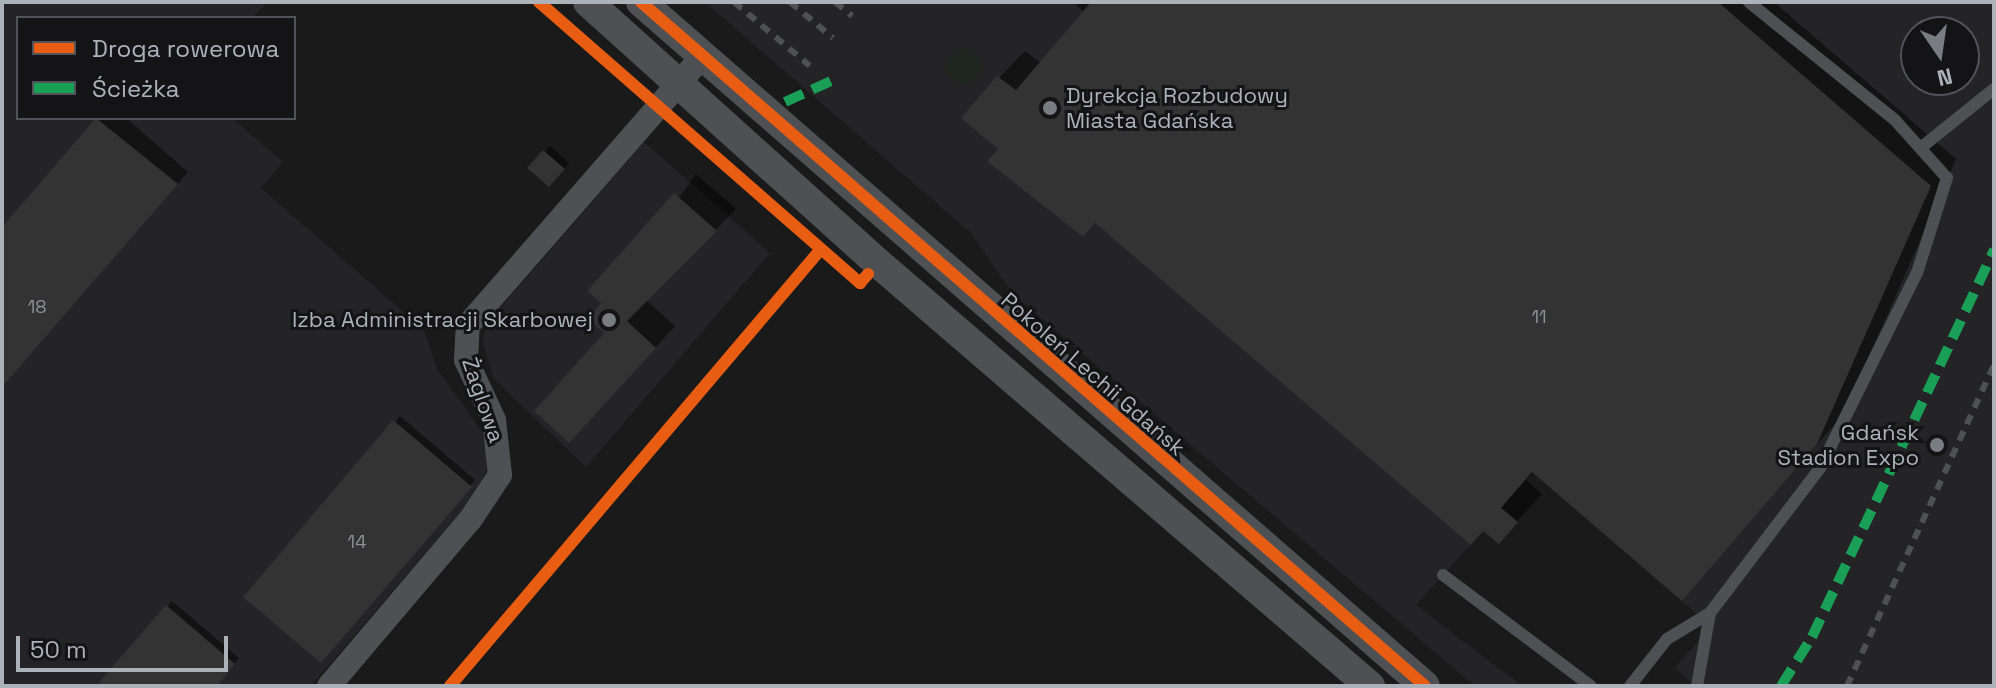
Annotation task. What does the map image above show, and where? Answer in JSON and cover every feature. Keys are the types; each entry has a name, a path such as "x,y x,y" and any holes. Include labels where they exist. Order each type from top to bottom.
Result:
{"street":[{"path":"588,2 1058,417 1370,686"},
{"path":"641,2 702,57"},
{"name":"Żaglowa","path":"329,686 470,520 500,475 494,420 466,360 468,325 702,57"},
{"name":"Pokoleń Lechii Gdańsk","path":"702,57 1080,390 1425,686"},
{"path":"1058,417 1080,390"}],"lane":[{"path":"1630,686 1667,639 1710,613 1820,468 1917,273 1947,178 1923,146 1749,2"},
{"path":"1923,146 1994,89"},
{"path":"444,323 468,325"},
{"path":"1443,575 1591,686"},
{"path":"1697,686 1710,613"}],"shaded area":[{"path":"2,2 267,2 255,16 16,16 16,120 234,120 283,162 261,188 424,330 437,369 485,436 489,479 311,686 2,686"},
{"path":"705,2 1994,2 1994,686 1695,686 1675,668 1711,626 1532,472 1502,507 1518,522 1499,544 1483,531 1416,605 1522,686 1475,686 1010,290 971,233"},
{"path":"964,50 976,55 981,67 976,79 964,84 952,79 947,67 952,55"},
{"path":"644,142 770,253 586,467 494,379 482,340 489,321"}],"building":[{"path":"1091,2 1718,2 1931,186 1817,444 1682,601 1532,472 1501,508 1518,522 1499,544 1483,531 1471,545 1095,223 1083,237 987,161 998,149 961,118 997,76 1016,90"},
{"path":"94,120 98,120 178,184 2,387 2,227"},
{"path":"543,150 565,169 549,187 527,168"},
{"name":"Izba Administracji Skarbowej","path":"674,193 717,231 627,321 656,348 569,443 534,411 604,333 588,318 601,303 587,291"},
{"path":"393,420 472,487 321,663 243,597"},
{"path":"166,605 235,664 217,686 96,686"}],"railway":[{"path":"734,2 810,66"},
{"path":"790,2 833,38"},
{"path":"835,2 852,16"},
{"path":"1847,686 1994,365"}],"marked path":[{"path":"785,102 833,80"},
{"path":"1781,686 1812,637 1994,250"}],"cycle path":[{"path":"539,2 860,283 868,274"},
{"path":"641,2 1425,686"},
{"path":"450,686 821,249"}],"place":[{"name":"Dyrekcja Rozbudowy Miasta Gdańska","path":"1050,108"},
{"name":"Izba Administracji Skarbowej","path":"609,320"},
{"name":"Gdańsk Stadion Expo","path":"1937,445"}]}
